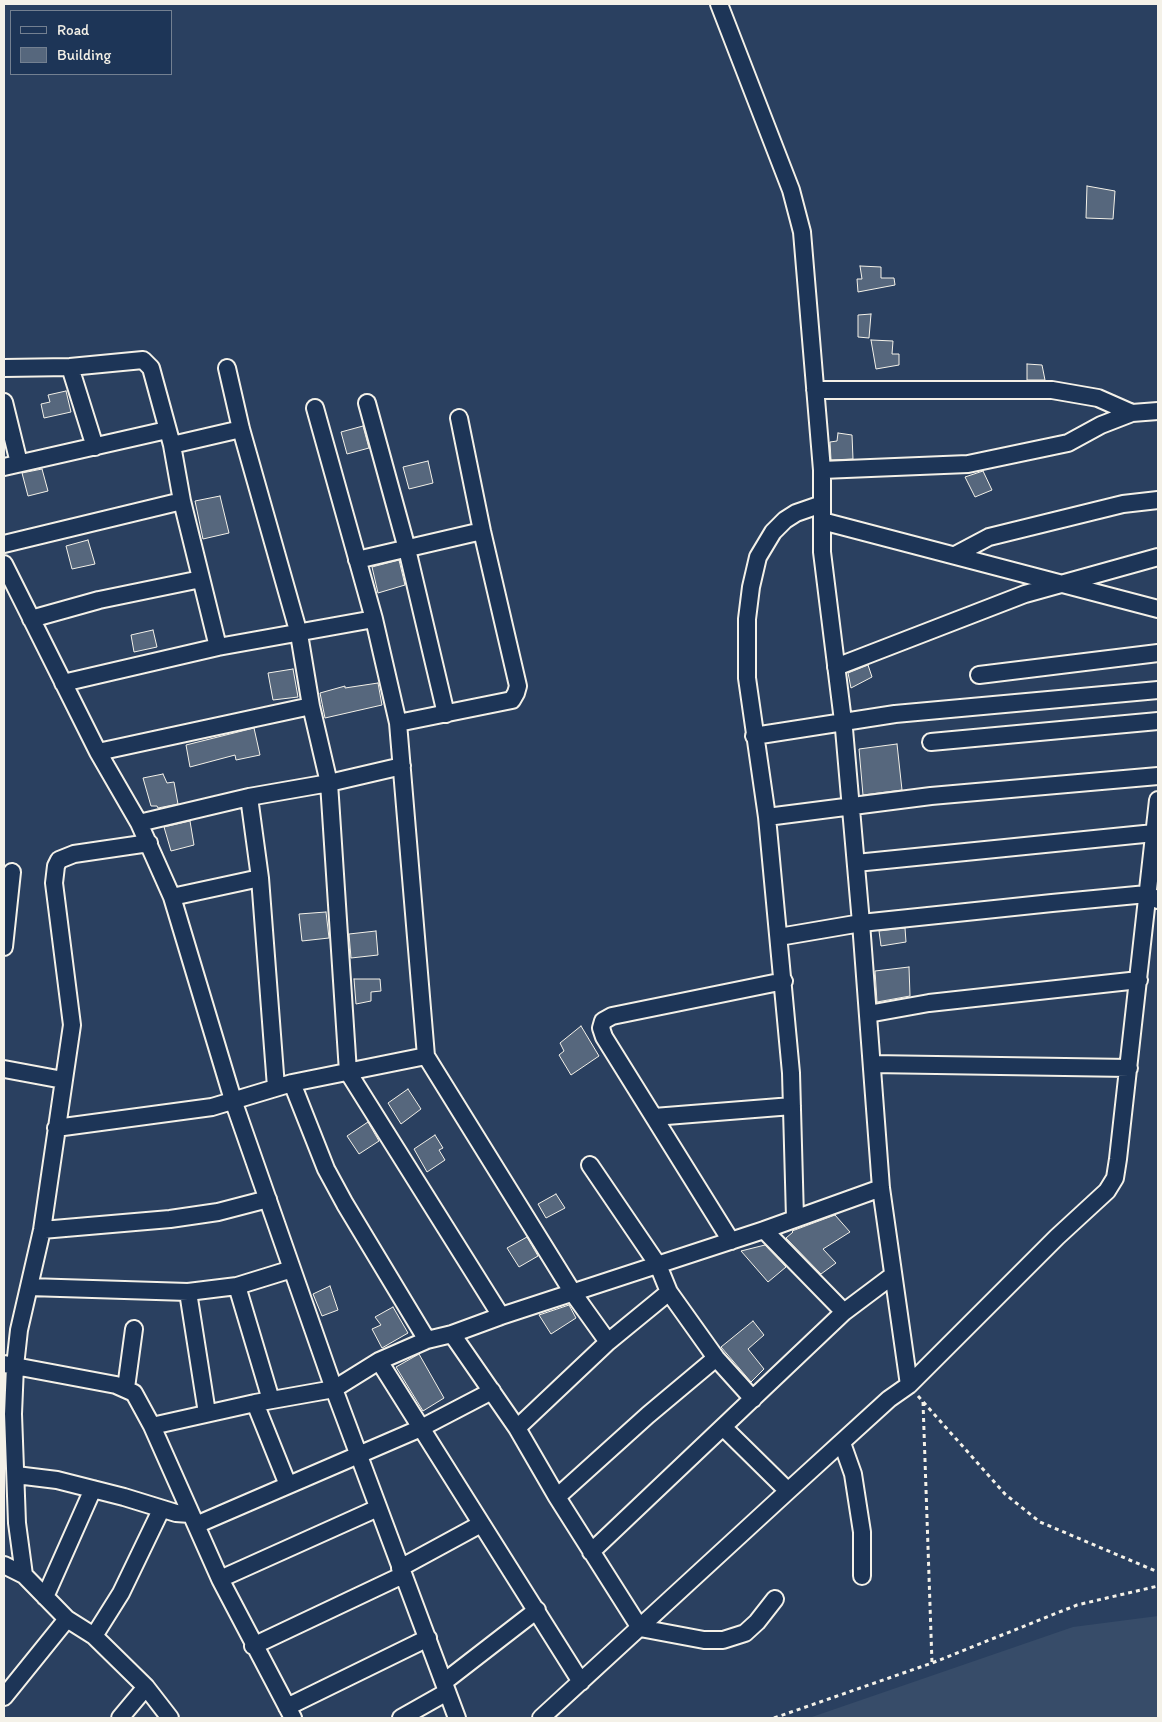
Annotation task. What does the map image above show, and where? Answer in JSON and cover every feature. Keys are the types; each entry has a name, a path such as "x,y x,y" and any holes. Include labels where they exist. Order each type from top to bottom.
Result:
{"street":[{"path":"719,4 800,218 822,470 822,552 843,723 851,807 881,1188 909,1385"},
{"path":"4,368 70,367 142,360 151,368 170,438 182,502 218,647"},
{"path":"70,367 95,447"},
{"path":"227,368 240,429 299,634 311,706 329,783 348,1072 501,1316"},
{"path":"815,390 1052,390 1098,398 1132,413"},
{"path":"4,402 12,465 95,447 240,429"},
{"path":"367,403 407,549 446,714"},
{"path":"315,408 374,619 398,723 426,1056 573,1293 608,1342"},
{"path":"822,470 968,464 1068,443 1101,425 1132,413 1158,410"},
{"path":"398,723 512,700 518,686 482,531 459,418"},
{"path":"955,555 989,536 1123,504 1158,500"},
{"path":"4,544 182,502"},
{"path":"794,1218 792,1106 784,981 767,816 747,678 747,619 750,587 758,557 773,532 785,520 796,513 822,504"},
{"path":"822,521 1158,609"},
{"path":"357,560 482,531"},
{"path":"836,667 1025,594 1122,565 1158,557"},
{"path":"4,564 98,752 139,823 172,897 233,1100 334,1389 457,1718"},
{"path":"31,619 99,600 201,579"},
{"path":"63,682 218,647 299,634 374,619"},
{"path":"979,675 1158,653"},
{"path":"754,736 895,714 1158,690"},
{"path":"98,752 311,706"},
{"path":"931,742 1158,721"},
{"path":"139,823 249,797 329,783 402,766"},
{"path":"767,816 940,795 1158,776"},
{"path":"249,797 284,1085 345,1204 427,1340"},
{"path":"541,1718 788,1490 889,1399 909,1385 1057,1237 1107,1191 1115,1178 1139,980 1153,897 1154,833 1158,800"},
{"path":"856,863 1154,833"},
{"path":"24,1575 10,1499 16,1475 9,1365 42,1230 72,1025 54,883 56,866 59,860 74,854 149,843"},
{"path":"4,947 12,872"},
{"path":"172,897 260,878"},
{"path":"779,937 861,923 1153,897"},
{"path":"868,1014 929,1003 1139,980"},
{"path":"731,1241 600,1028 604,1021 612,1016 784,981"},
{"path":"56,1128 212,1107 284,1085 426,1056"},
{"path":"872,1064 1129,1068"},
{"path":"4,1069 63,1080"},
{"path":"654,1117 792,1106"},
{"path":"590,1165 658,1265 669,1292 716,1358 753,1399"},
{"path":"152,1426 263,1401 334,1389 379,1361 427,1340 452,1334 501,1316 764,1230 881,1188"},
{"path":"42,1230 170,1219 218,1212 268,1199"},
{"path":"764,1230 844,1312"},
{"path":"29,1287 188,1292 237,1286 292,1269"},
{"path":"591,1552 724,1428 844,1312 892,1276"},
{"path":"237,1286 263,1401 288,1485"},
{"path":"188,1292 207,1413"},
{"path":"517,1428 608,1342 669,1292"},
{"path":"126,1388 134,1328"},
{"path":"452,1334 517,1428 557,1497 640,1628 704,1640 722,1640 744,1633 757,1622 774,1599"},
{"path":"557,1497 648,1415 716,1358"},
{"path":"379,1361 581,1682"},
{"path":"9,1365 126,1388 134,1393 152,1426 220,1579 253,1646 290,1713 428,1638"},
{"path":"16,1475 57,1480 93,1489 193,1520 288,1485 421,1428 492,1391"},
{"path":"724,1428 788,1490"},
{"path":"842,1443 853,1474 862,1532 862,1576"},
{"path":"45,1597 93,1489"},
{"path":"220,1579 378,1508"},
{"path":"94,1636 121,1593 161,1510"},
{"path":"253,1646 402,1572 480,1524"},
{"path":"4,1566 24,1575 67,1619 94,1636 146,1686 170,1718"},
{"path":"401,1718 445,1687 537,1610"},
{"path":"4,1696 67,1619"},
{"path":"120,1718 146,1686"}],"path":[{"path":"909,1385 1005,1494 1040,1522 1158,1572"},
{"path":"922,1400 932,1663"},
{"path":"774,1718 932,1663 1077,1605 1158,1586"}],"shaded area":[{"path":"1158,1616 1158,1718 809,1718 1073,1627"}],"building":[{"path":"1087,186 1115,191 1113,219 1086,218"},
{"path":"860,266 881,267 881,278 894,278 895,285 858,292 857,279 862,279"},
{"path":"871,314 869,338 858,337 858,315"},
{"path":"871,340 893,341 892,354 899,354 899,365 876,369"},
{"path":"1027,364 1042,365 1045,380 1027,380"},
{"path":"66,391 71,412 44,418 41,404 50,402 48,395"},
{"path":"363,426 369,448 347,454 341,432"},
{"path":"838,433 852,435 853,459 831,460 830,442 837,441"},
{"path":"428,461 433,483 409,489 403,467"},
{"path":"42,469 48,491 28,496 22,473"},
{"path":"983,471 992,490 975,497 965,477"},
{"path":"220,496 229,533 203,539 195,501"},
{"path":"88,540 95,564 72,569 66,546"},
{"path":"399,560 405,585 378,593 372,567"},
{"path":"153,630 157,647 134,652 131,635"},
{"path":"868,665 872,677 851,688 848,673"},
{"path":"293,669 298,697 273,700 268,673"},
{"path":"378,683 382,705 325,718 320,693 345,686 345,688"},
{"path":"254,728 260,755 236,760 235,755 190,767 186,745"},
{"path":"897,744 902,790 863,795 859,749"},
{"path":"163,774 167,783 174,782 178,804 158,808 157,806 151,806 143,778"},
{"path":"190,821 194,845 171,851 164,827"},
{"path":"326,912 329,938 302,941 299,914"},
{"path":"905,928 906,942 881,946 879,931"},
{"path":"376,931 378,955 351,958 349,934"},
{"path":"909,967 910,996 877,1002 875,971"},
{"path":"354,979 380,979 381,991 371,992 371,1001 356,1004"},
{"path":"581,1026 599,1056 571,1075 559,1055 564,1051 560,1043"},
{"path":"408,1089 421,1109 401,1124 388,1103"},
{"path":"368,1122 379,1141 359,1154 347,1136"},
{"path":"435,1135 443,1148 439,1150 445,1160 427,1172 414,1149"},
{"path":"556,1194 565,1208 546,1218 538,1204"},
{"path":"835,1215 850,1232 823,1249 836,1263 821,1274 786,1238 792,1231"},
{"path":"527,1237 538,1256 519,1267 507,1248"},
{"path":"765,1245 786,1267 768,1282 741,1251"},
{"path":"330,1286 338,1310 322,1316 313,1294"},
{"path":"569,1305 576,1318 551,1334 539,1315"},
{"path":"393,1307 408,1333 382,1348 372,1329 381,1325 375,1317"},
{"path":"753,1321 764,1335 748,1349 764,1369 751,1382 721,1347"},
{"path":"419,1354 444,1398 423,1411 396,1367"}]}
